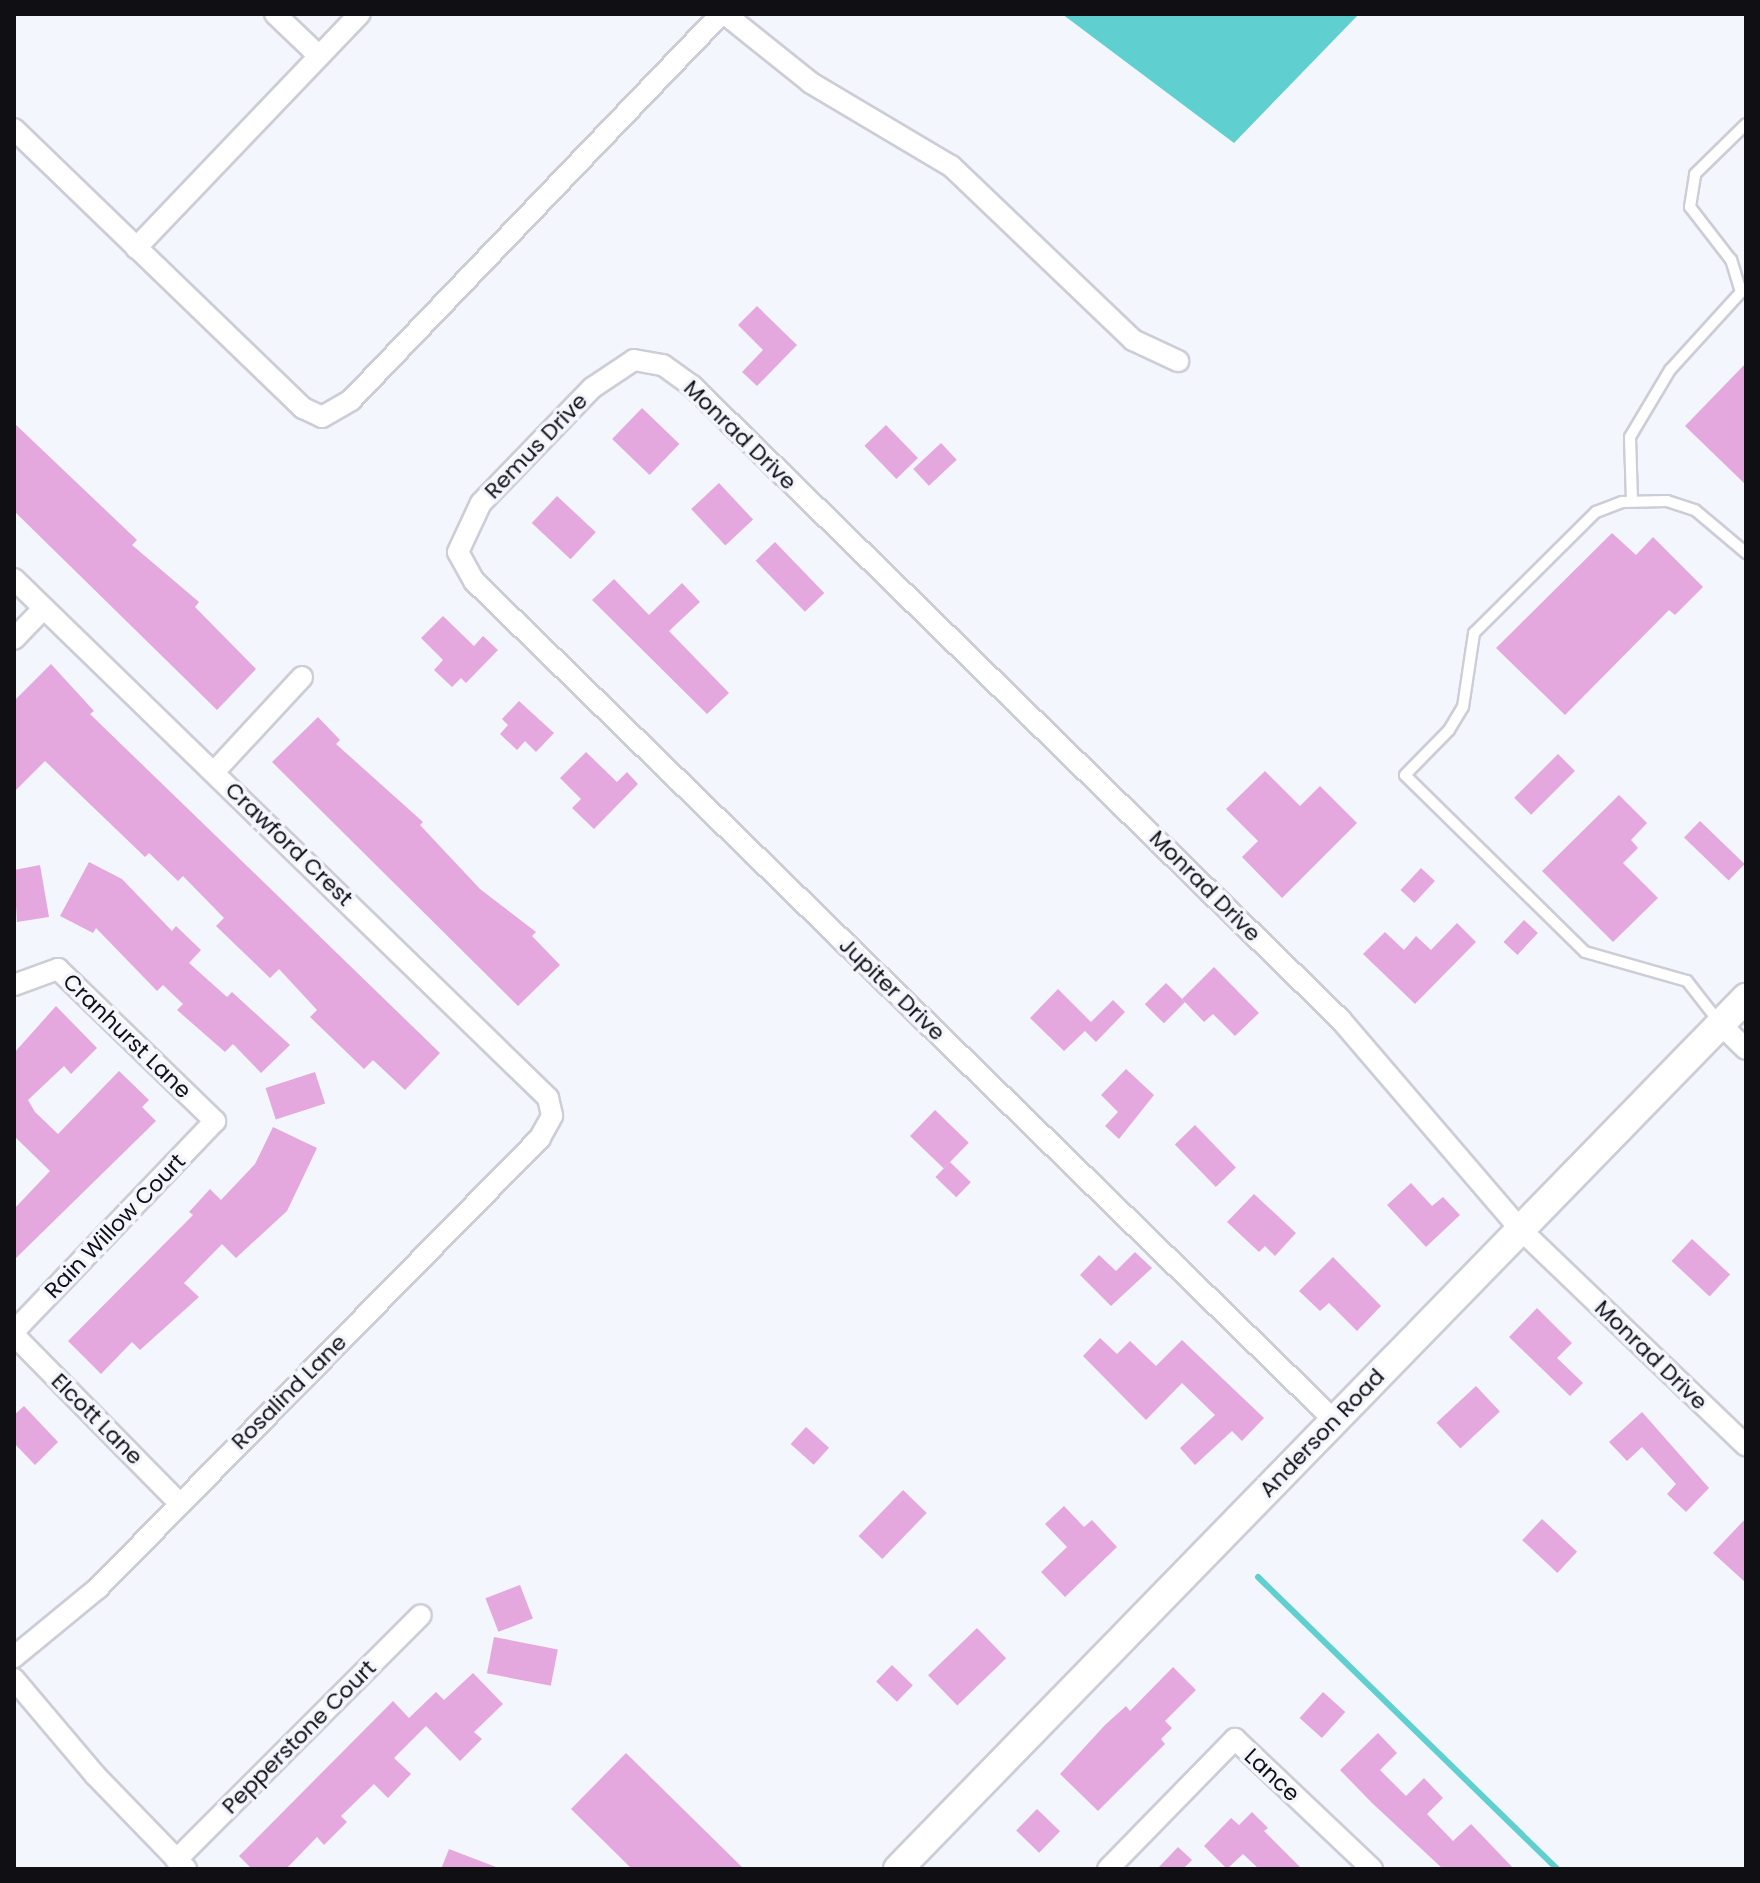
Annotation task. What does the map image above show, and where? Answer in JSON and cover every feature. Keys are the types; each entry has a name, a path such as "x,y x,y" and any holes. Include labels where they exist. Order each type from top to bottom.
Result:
{"street":[{"path":"275,14 319,56"},
{"path":"136,248 360,14"},
{"path":"14,129 303,408 322,417 361,390 723,14 811,83 951,166 1133,340 1178,361"},
{"name":"Remus Drive","path":"458,552 481,503 592,388 636,360"},
{"name":"Monrad Drive","path":"636,360 663,365 692,386 1133,815 1389,1070 1520,1229 1746,1446"},
{"name":"Jupiter Drive","path":"458,552 490,600 532,634 1082,1179 1178,1266 1334,1420"},
{"name":"Crawford Crest","path":"14,579 215,771 548,1098 552,1116"},
{"path":"14,639 43,609"},
{"path":"215,771 302,677"},
{"name":"Cranhurst Lane","path":"14,985 33,975 58,969 215,1121"},
{"name":"Anderson Road","path":"898,1869 1746,998"},
{"path":"1720,1024 1746,1049"},
{"name":"Rosalind Lane","path":"14,1657 98,1588 540,1138 552,1116"},
{"name":"Rain Willow Court","path":"14,1333 215,1121"},
{"name":"Elcott Lane","path":"14,1333 179,1503"},
{"name":"Pepperstone Court","path":"181,1864 421,1615"},
{"path":"14,1679 95,1775 181,1864"},
{"name":"Lance","path":"1108,1869 1235,1739 1372,1869"}],"lane":[{"path":"1632,501 1630,437 1670,370 1741,292 1731,260 1690,207 1695,174 1746,124"},
{"path":"1720,1024 1687,981 1585,952 1405,775 1449,730 1463,707 1474,633 1596,512 1632,501 1667,501 1695,510 1746,553"}],"water":[{"path":"1062,14 1359,14 1234,143"}],"building":[{"path":"757,306 797,345 757,386 742,372 763,350 738,325"},
{"path":"1746,363 1746,485 1685,426"},
{"path":"642,408 679,444 650,475 612,439"},
{"path":"14,423 137,540 132,545 199,602 195,607 256,669 217,710 14,511"},
{"path":"886,425 918,458 896,479 864,446"},
{"path":"941,443 957,460 929,486 913,469"},
{"path":"719,483 753,520 725,545 691,509"},
{"path":"557,496 596,532 571,559 532,523"},
{"path":"1612,533 1636,555 1653,537 1703,587 1675,615 1669,610 1565,715 1496,648"},
{"path":"775,542 824,593 805,612 756,561"},
{"path":"614,579 649,615 682,583 700,602 669,631 729,693 707,714 592,600"},
{"path":"443,616 474,646 483,636 498,650 466,683 461,678 452,687 434,670 443,660 421,638"},
{"path":"51,664 94,711 90,714 440,1053 405,1090 373,1060 364,1069 310,1017 317,1010 279,969 270,978 216,926 224,918 183,876 178,881 149,853 145,857 45,761 14,792 14,701"},
{"path":"519,701 554,733 536,752 525,741 517,750 500,734 508,725 502,719"},
{"path":"318,717 340,740 336,744 423,822 420,825 480,889 536,932 532,936 560,965 518,1006 272,762"},
{"path":"586,752 617,782 627,772 638,784 594,829 572,808 581,799 560,778"},
{"path":"1558,754 1575,771 1531,815 1514,798"},
{"path":"1265,771 1300,806 1320,786 1357,823 1282,898 1242,857 1258,841 1226,809"},
{"path":"1619,795 1647,823 1631,840 1638,848 1623,863 1658,898 1613,942 1542,871"},
{"path":"1700,821 1745,864 1729,881 1684,838"},
{"path":"89,862 122,879 172,931 176,926 201,950 189,963 227,997 232,992 290,1045 261,1073 233,1044 225,1052 177,1010 183,1004 163,985 157,991 96,928 93,933 60,916"},
{"path":"40,865 49,917 17,922 14,870"},
{"path":"1421,868 1435,881 1414,903 1401,890"},
{"path":"1524,920 1538,933 1517,955 1504,942"},
{"path":"1457,923 1476,942 1415,1004 1363,954 1385,932 1404,950 1416,936 1431,950"},
{"path":"1214,967 1259,1013 1235,1036 1213,1014 1204,1022 1182,999"},
{"path":"1166,983 1185,1002 1164,1023 1145,1004"},
{"path":"1058,989 1091,1022 1113,1000 1125,1012 1096,1042 1085,1031 1064,1051 1030,1018"},
{"path":"56,1006 97,1048 71,1074 64,1066 28,1100 35,1112 58,1134 119,1071 149,1100 142,1107 156,1121 14,1260 14,1209 50,1171 14,1136 14,1053"},
{"path":"1126,1069 1154,1095 1119,1139 1105,1126 1118,1112 1101,1095"},
{"path":"315,1072 325,1103 276,1119 266,1088"},
{"path":"935,1110 969,1143 944,1169 910,1136"},
{"path":"1195,1125 1236,1167 1216,1187 1175,1144"},
{"path":"273,1127 317,1148 287,1211 236,1258 222,1244 184,1283 199,1297 140,1350 132,1342 101,1374 68,1341 193,1215 189,1212 210,1189 221,1200 255,1164"},
{"path":"950,1162 971,1182 956,1197 935,1177"},
{"path":"1411,1183 1432,1206 1443,1197 1460,1215 1426,1247 1387,1205"},
{"path":"1254,1194 1296,1233 1275,1256 1265,1246 1259,1252 1227,1222"},
{"path":"1692,1239 1730,1274 1710,1296 1672,1261"},
{"path":"1135,1252 1152,1268 1111,1306 1080,1275 1099,1255 1116,1271"},
{"path":"1333,1257 1381,1306 1357,1331 1329,1303 1320,1311 1299,1291"},
{"path":"1537,1308 1572,1343 1557,1358 1583,1383 1570,1396 1509,1337"},
{"path":"1100,1338 1117,1354 1130,1341 1156,1366 1182,1340 1264,1418 1242,1441 1232,1431 1195,1465 1180,1448 1215,1415 1182,1383 1146,1420 1083,1356"},
{"path":"1476,1386 1500,1412 1460,1448 1437,1423"},
{"path":"24,1406 58,1442 35,1465 14,1443 14,1415"},
{"path":"1642,1412 1709,1488 1686,1512 1667,1494 1676,1484 1642,1447 1627,1461 1609,1442"},
{"path":"806,1427 829,1448 814,1465 791,1444"},
{"path":"903,1490 927,1513 882,1559 859,1536"},
{"path":"1064,1506 1084,1527 1092,1520 1117,1547 1065,1597 1041,1572 1067,1547 1045,1524"},
{"path":"1746,1518 1746,1583 1713,1553"},
{"path":"1542,1519 1577,1552 1557,1573 1522,1540"},
{"path":"520,1585 533,1619 498,1632 485,1598"},
{"path":"977,1628 1006,1658 957,1705 928,1675"},
{"path":"494,1637 558,1649 551,1686 487,1673"},
{"path":"892,1665 913,1685 897,1702 876,1682"},
{"path":"1173,1667 1196,1690 1165,1721 1172,1728 1161,1739 1165,1744 1098,1811 1060,1774 1105,1725 1126,1706 1130,1711"},
{"path":"473,1673 503,1704 474,1732 482,1739 460,1761 426,1726 394,1758 411,1774 388,1798 374,1784 341,1816 347,1822 324,1845 317,1837 286,1869 252,1869 239,1856 393,1701 409,1718 436,1692 444,1700"},
{"path":"1323,1692 1345,1712 1322,1738 1300,1718"},
{"path":"1378,1733 1397,1753 1380,1770 1406,1796 1424,1778 1443,1798 1427,1814 1453,1841 1471,1824 1514,1869 1443,1869 1372,1803 1340,1770"},
{"path":"626,1753 744,1869 632,1869 571,1809"},
{"path":"1037,1809 1060,1831 1039,1853 1016,1831"},
{"path":"1252,1812 1268,1828 1264,1831 1302,1869 1259,1869 1243,1854 1227,1869 1204,1846 1231,1818 1239,1825"},
{"path":"1178,1847 1192,1860 1183,1869 1157,1869"},
{"path":"449,1849 496,1867 496,1869 441,1869"}],"waterway":[{"path":"1258,1577 1557,1869"}]}
